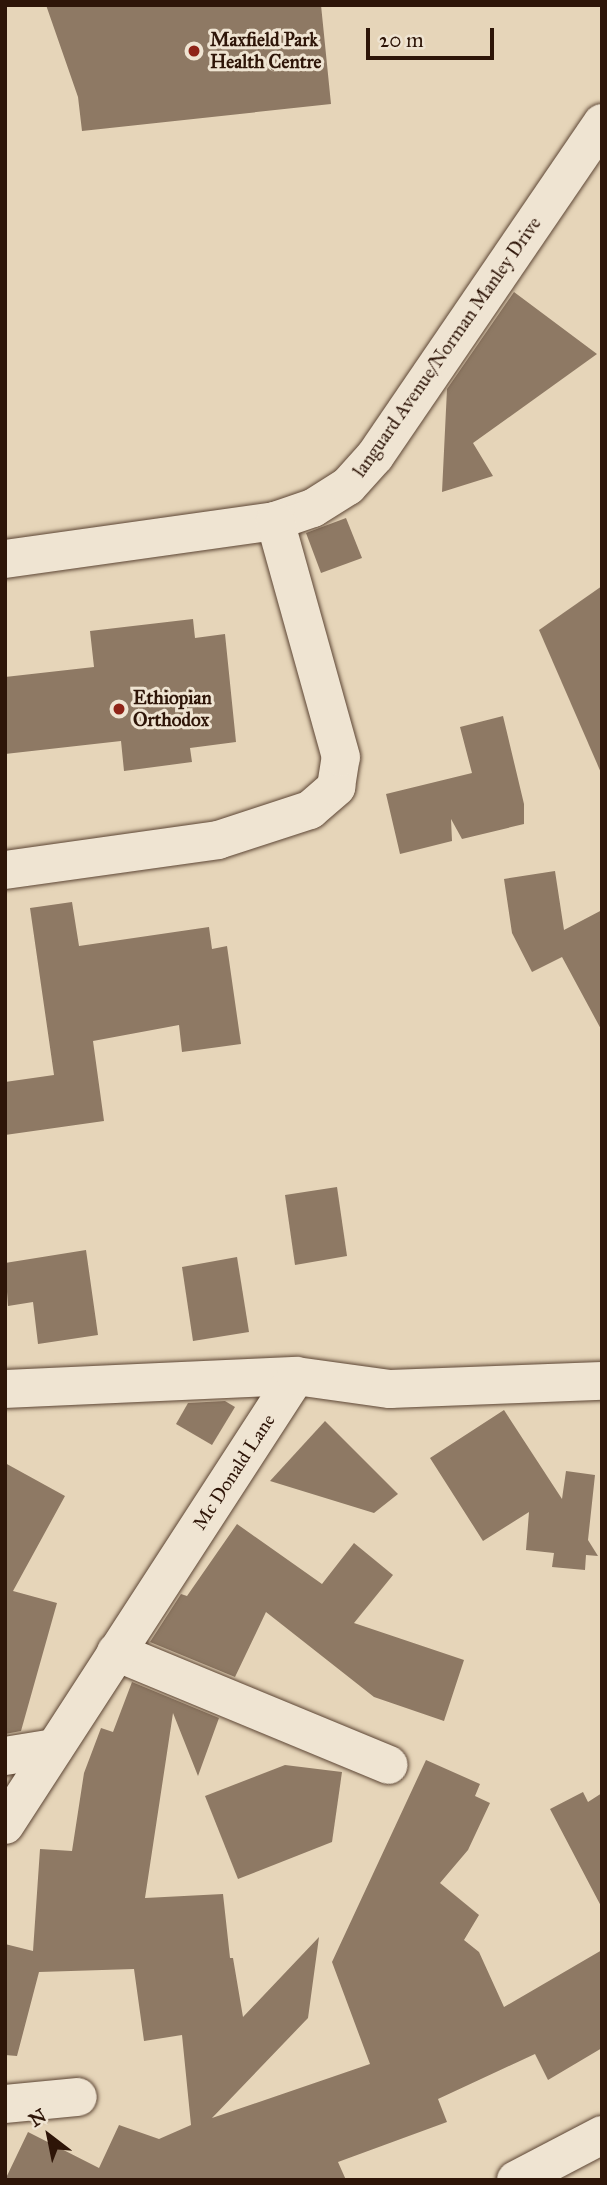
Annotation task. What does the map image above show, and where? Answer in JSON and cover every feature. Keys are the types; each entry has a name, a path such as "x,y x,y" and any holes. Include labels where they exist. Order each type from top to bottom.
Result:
{"street":[{"name":"languard Avenue/Norman Manley Drive","path":"5,559 275,521 313,508 348,486 375,456 602,123"},
{"path":"5,870 218,840 310,810 336,787 341,757 275,521"},
{"path":"5,1389 296,1376 390,1389 602,1381"},
{"name":"Mc Donald Lane","path":"5,1825 296,1376"},
{"path":"116,1652 388,1765"},
{"path":"5,1756 54,1748"},
{"path":"5,2104 78,2097"},
{"path":"516,2180 602,2135"}],"building":[{"name":"Maxfield Park Health Centre","path":"46,5 321,5 331,104 82,131 78,97"},
{"path":"514,292 597,354 473,443 493,476 442,492 447,389"},
{"path":"346,518 362,558 321,573 306,533"},
{"path":"602,586 602,775 539,630"},
{"name":"Ethiopian Orthodox","path":"193,619 195,638 225,634 236,742 190,748 192,762 124,771 121,741 5,754 5,677 94,667 90,631"},
{"path":"503,716 524,804 524,824 462,839 451,819 452,841 400,854 386,794 472,773 460,727"},
{"path":"555,871 564,930 602,910 602,1031 562,957 532,972 512,933 504,879"},
{"path":"72,902 79,946 209,927 212,949 227,946 241,1044 182,1052 179,1025 93,1041 104,1121 5,1135 5,1082 54,1075 30,908"},
{"path":"337,1187 347,1256 295,1265 285,1195"},
{"path":"86,1250 98,1335 38,1344 33,1302 8,1306 5,1263"},
{"path":"237,1257 249,1332 193,1341 182,1267"},
{"path":"225,1401 235,1407 212,1445 176,1424 188,1403"},
{"path":"504,1410 562,1499 566,1471 595,1475 588,1540 598,1556 586,1555 585,1570 552,1567 554,1553 526,1550 529,1512 483,1541 430,1458"},
{"path":"325,1421 398,1494 374,1513 270,1481"},
{"path":"5,1463 65,1496 13,1591 57,1603 21,1731 5,1734"},
{"path":"237,1524 322,1584 354,1543 393,1575 354,1623 464,1660 444,1721 374,1697 266,1612 235,1677 150,1642 181,1594 187,1596"},
{"path":"132,1682 219,1718 198,1776 173,1713 145,1898 223,1894 230,1958 233,1958 243,2017 319,1937 308,2018 212,2118 370,2064 332,1962 426,1760 480,1784 475,1796 490,1803 468,1850 440,1883 479,1915 464,1940 479,1952 504,2007 602,1950 602,2048 548,2080 535,2054 438,2099 447,2122 338,2162 346,2180 5,2180 28,2132 99,2168 119,2125 159,2139 191,2125 182,2035 144,2041 134,1969 39,1972 17,2056 5,2055 5,1944 33,1951 40,1849 72,1851 84,1773 101,1728 113,1732"},
{"path":"285,1765 342,1772 332,1842 238,1879 205,1796"},
{"path":"583,1792 588,1802 602,1793 602,1908 550,1809"}],"place":[{"name":"Maxfield Park Health Centre","path":"194,51"},
{"name":"Ethiopian Orthodox","path":"119,709"}]}
